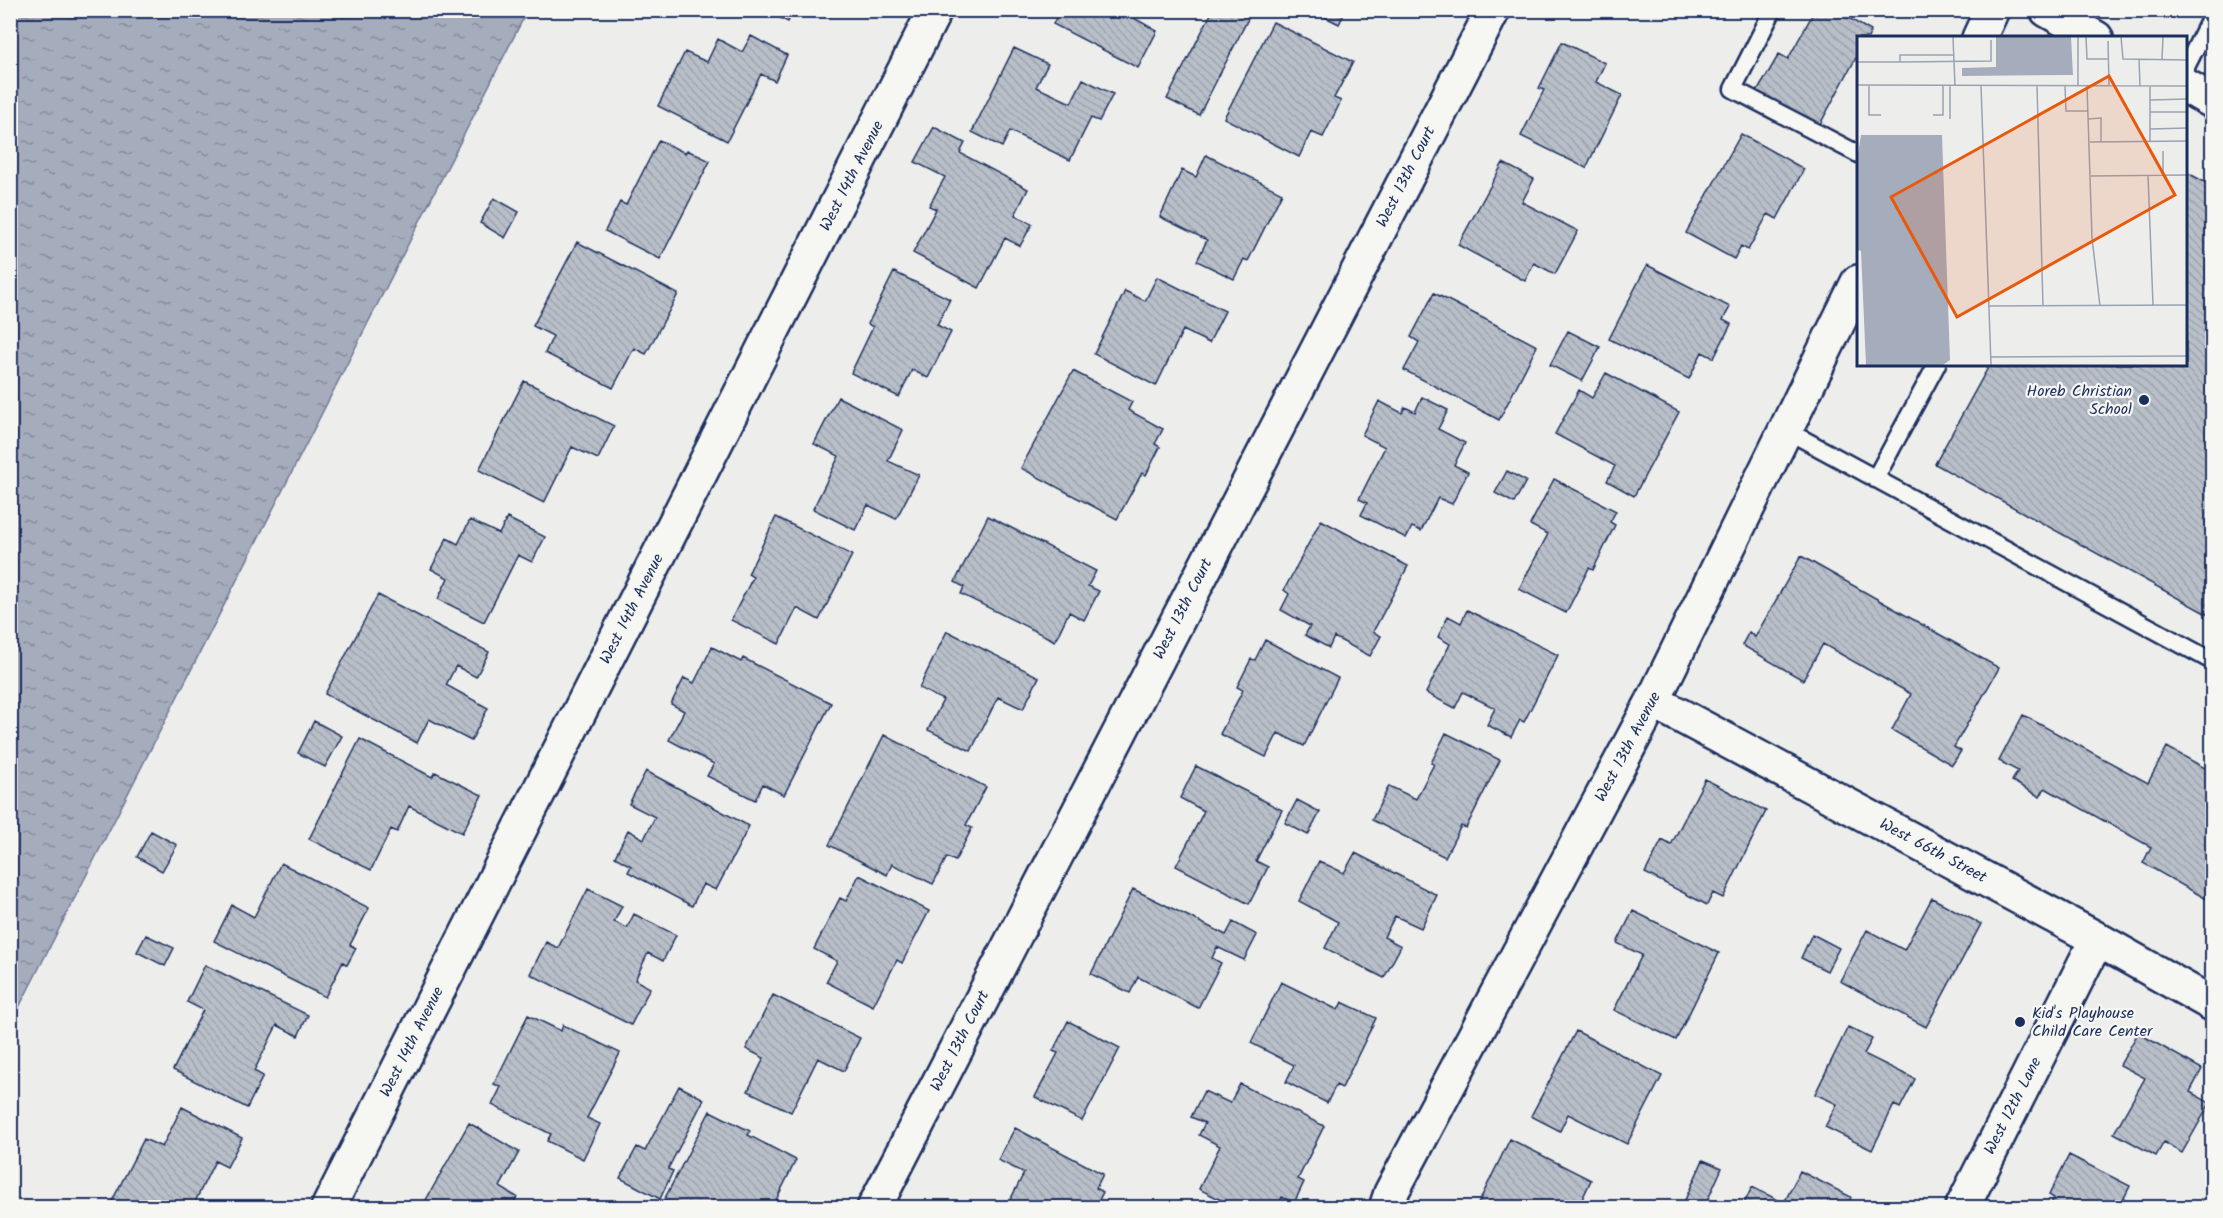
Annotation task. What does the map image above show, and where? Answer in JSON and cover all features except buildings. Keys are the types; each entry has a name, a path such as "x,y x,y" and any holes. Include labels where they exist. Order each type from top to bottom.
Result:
{"street":[{"name":"West 14th Avenue","path":"328,1208 935,10"},
{"name":"West 13th Court","path":"874,1208 1492,10"},
{"path":"1980,36 1992,10"},
{"path":"2047,10 2092,36"},
{"path":"2187,87 2212,101"},
{"name":"West 13th Avenue","path":"1386,1208 1391,1193 1653,701 1857,284"},
{"name":"West 66th Street","path":"1653,701 2097,939 2212,1004"},
{"name":"West 12th Lane","path":"1962,1208 2097,939"}],"lane":[{"path":"1773,10 1732,89 1857,153"},
{"path":"2187,65 2212,15"},
{"path":"1875,479 1937,366"},
{"path":"1786,430 2212,661"}],"water":[{"path":"10,11 527,11 11,1023"}],"place":[{"name":"Horeb Christian School","path":"2144,400"},
{"name":"Kid's Playhouse Child Care Center","path":"2020,1022"}]}
